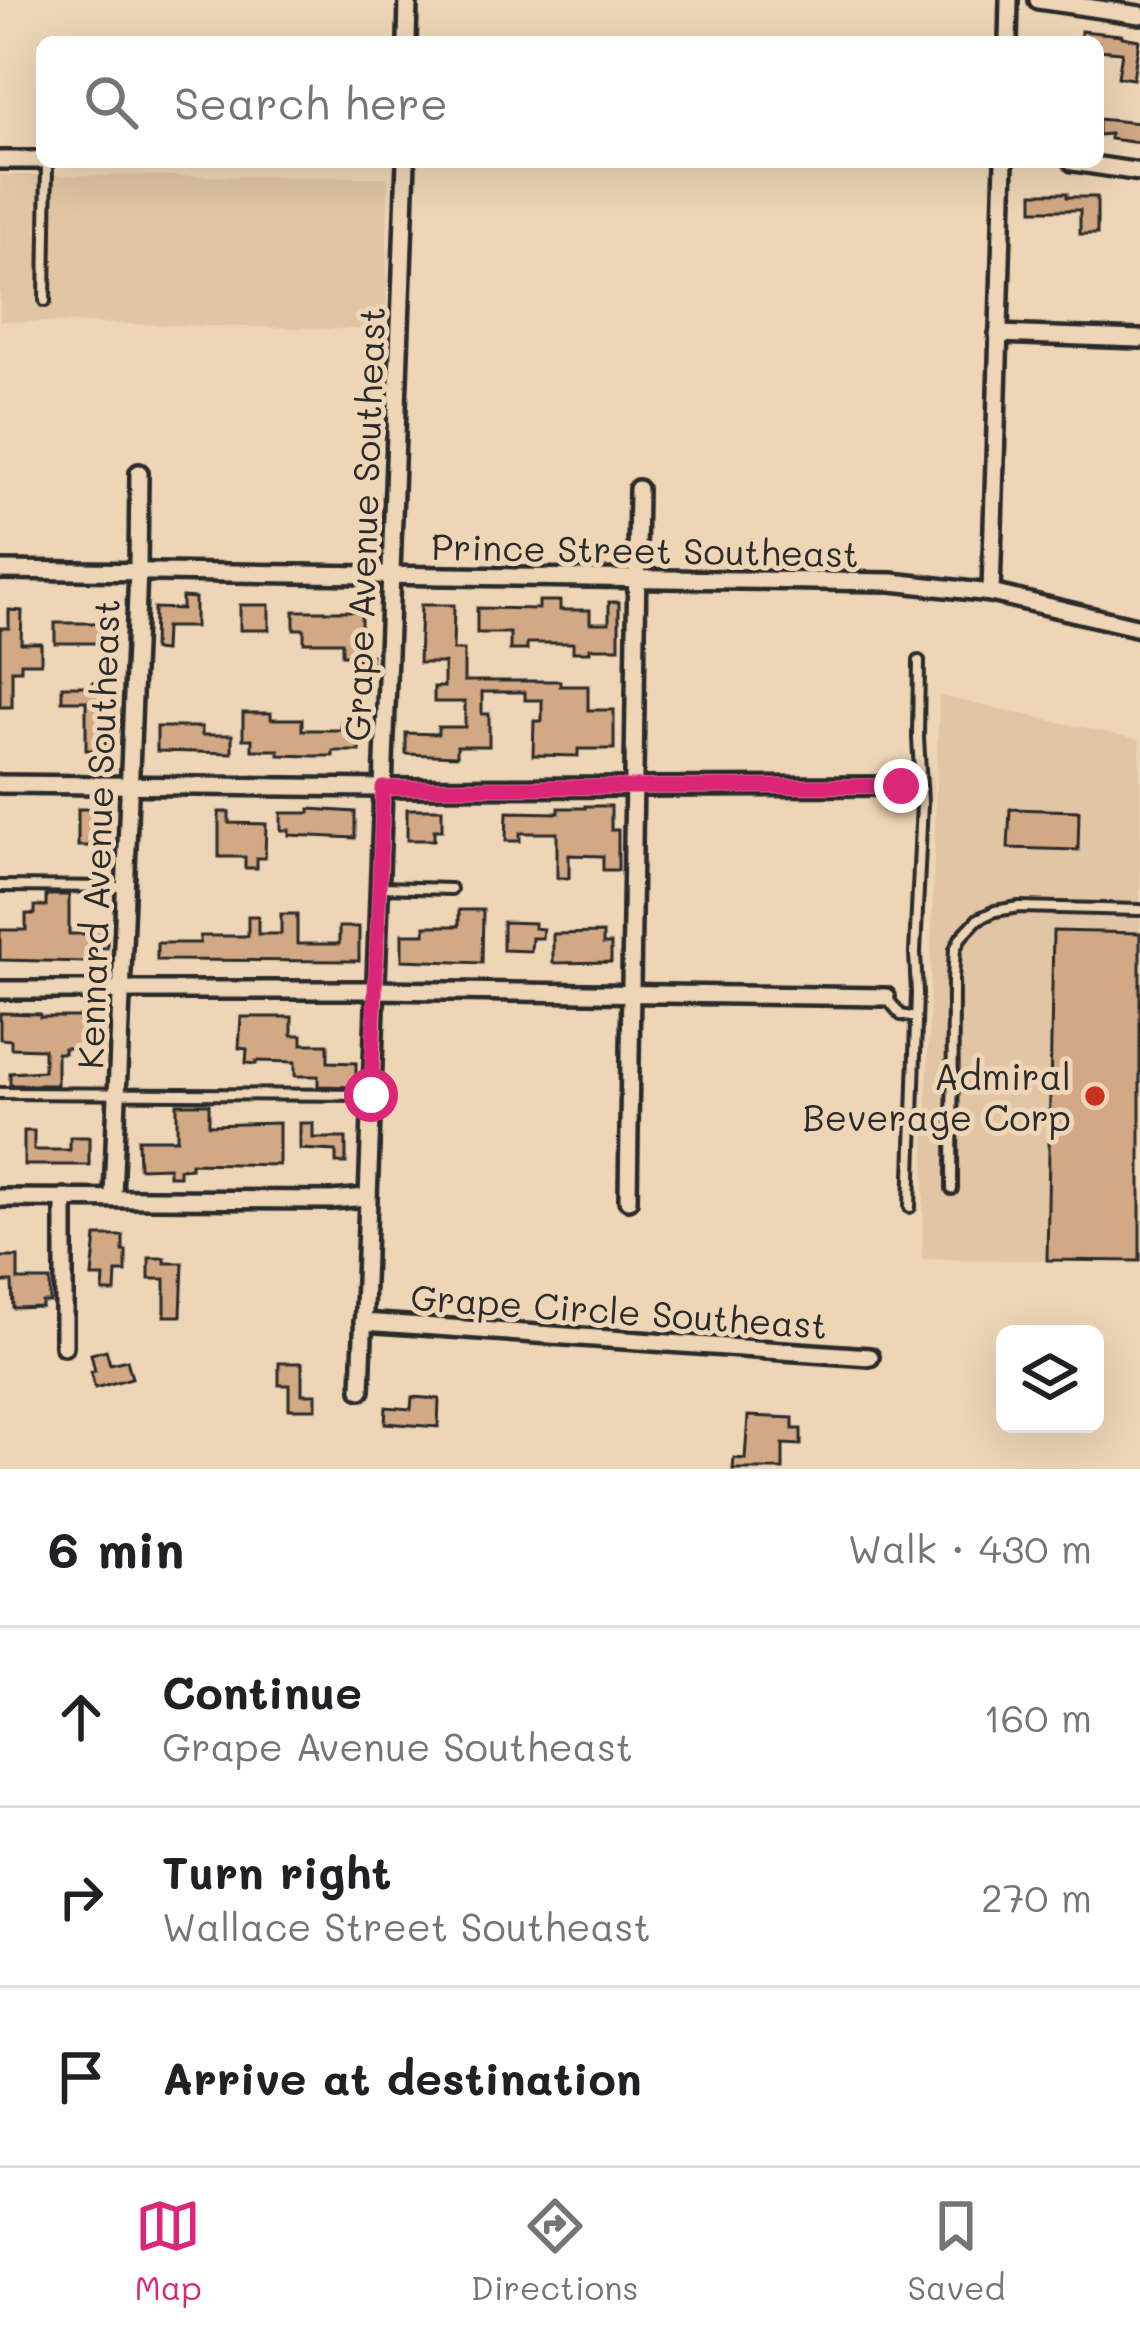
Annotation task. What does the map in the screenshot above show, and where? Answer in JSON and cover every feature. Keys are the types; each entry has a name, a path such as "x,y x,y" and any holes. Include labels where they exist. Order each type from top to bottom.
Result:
{"street":[{"path":"407,36 408,0"},
{"path":"1008,36 1010,0"},
{"path":"1038,0 1140,14"},
{"path":"0,160 36,161"},
{"path":"1104,167 1140,172"},
{"name":"Grape Avenue Southeast","path":"362,1390 402,168"},
{"path":"991,593 1004,168"},
{"path":"998,334 1140,339"},
{"name":"Kennard Avenue Southeast","path":"113,1197 140,473"},
{"path":"628,1200 638,488"},
{"name":"Prince Street Southeast","path":"0,570 892,582 991,593 1140,628"},
{"path":"0,784 901,786"},
{"path":"0,989 886,997"},
{"path":"64,1197 64,1346"},
{"path":"0,1198 368,1197"},
{"name":"Grape Circle Southeast","path":"364,1322 870,1358"}],"lane":[{"path":"44,168 45,301"},
{"path":"910,1207 922,803 917,738 919,662"},
{"path":"0,886 125,887"},
{"path":"380,887 451,889"},
{"path":"952,1189 953,979 955,949 961,937 978,919 1006,908 1140,910"},
{"path":"886,997 901,1015 916,1018"},
{"path":"0,1093 371,1095"}],"shaded area":[{"path":"0,175 388,177 386,330 0,321"},
{"path":"939,696 1140,740 1140,1261 922,1259"}],"building":[{"path":"1081,31 1139,40 1133,79 1118,77 1122,52 1104,50 1104,36 1081,36"},
{"path":"1104,120 1140,123 1140,143 1110,139 1110,134 1104,134"},
{"path":"1033,193 1097,197 1097,234 1080,234 1080,210 1033,210"},
{"path":"182,597 195,598 195,627 165,627 164,651 153,650 154,608 182,609"},
{"path":"539,601 560,601 560,610 590,610 590,623 609,623 609,602 619,602 619,648 573,652 573,643 527,643 527,650 510,650 510,633 477,633 477,608 539,609"},
{"path":"240,605 269,605 269,630 240,630"},
{"path":"421,605 454,605 453,650 464,650 464,681 560,681 560,686 588,686 588,710 614,710 614,749 578,749 578,756 533,755 534,721 542,721 542,700 525,700 525,692 482,692 482,714 489,714 489,746 457,746 457,756 406,754 406,733 438,734 438,727 465,727 465,702 434,702 434,687 444,687 444,663 419,663"},
{"path":"9,610 22,611 21,643 41,643 41,663 21,663 21,670 12,670 12,707 0,707 0,628 9,628"},
{"path":"294,611 361,611 361,655 371,655 371,671 358,671 358,655 342,655 342,642 304,642 304,629 294,629"},
{"path":"55,623 114,623 114,643 55,643"},
{"path":"93,682 110,682 105,750 86,750 86,701 62,701 62,686 93,686"},
{"path":"243,713 302,719 302,730 341,730 341,722 360,722 360,751 314,756 252,750 252,739 243,739"},
{"path":"157,727 202,727 202,735 232,735 232,753 157,751"},
{"path":"611,806 611,830 618,830 618,870 603,870 603,856 569,855 569,878 557,878 557,833 520,833 520,841 506,841 507,812 559,813 559,808"},
{"path":"78,809 102,809 102,846 78,846"},
{"path":"310,809 355,812 355,838 289,835 289,830 281,830 281,813 310,813"},
{"path":"407,809 442,809 442,830 434,830 434,840 407,840"},
{"path":"1010,809 1079,811 1078,850 1008,848"},
{"path":"219,812 229,812 229,823 266,824 265,858 257,858 257,868 245,868 245,857 219,857"},
{"path":"46,895 69,895 69,934 89,934 89,925 107,925 107,948 88,947 87,962 0,960 0,930 26,930 26,914 35,914 35,906 46,906"},
{"path":"459,910 483,910 482,963 402,960 402,934 425,934 425,926 459,926"},
{"path":"281,914 297,914 297,944 339,944 339,927 359,927 359,961 157,960 157,943 200,943 200,936 248,936 248,916 258,916 258,934 281,934"},
{"path":"503,922 534,923 534,928 543,929 542,938 532,938 531,951 503,950"},
{"name":"Admiral Beverage Corp","path":"1053,931 1140,933 1140,1261 1047,1260"},
{"path":"603,933 603,944 611,944 611,962 553,963 553,934"},
{"path":"0,1013 99,1017 99,1048 64,1048 64,1053 57,1053 57,1085 10,1085 10,1073 44,1071 44,1049 11,1048 11,1040 0,1039"},
{"path":"241,1017 292,1017 292,1035 302,1035 302,1044 328,1044 328,1062 356,1063 356,1087 318,1086 318,1076 295,1076 295,1062 246,1063 247,1049 239,1048"},
{"path":"177,1104 209,1104 209,1125 279,1123 279,1165 191,1163 191,1168 179,1169 179,1176 169,1176 169,1167 139,1168 138,1139 177,1139"},
{"path":"300,1123 313,1123 313,1138 346,1138 346,1163 336,1163 336,1151 300,1149"},
{"path":"24,1131 34,1131 34,1150 70,1150 70,1137 89,1137 89,1165 24,1165"},
{"path":"96,1236 123,1236 126,1272 116,1272 115,1292 103,1292 104,1277 92,1277"},
{"path":"0,1257 18,1257 18,1280 50,1280 50,1302 42,1302 42,1307 13,1308 12,1282 0,1282"},
{"path":"149,1258 183,1263 181,1316 165,1316 165,1279 149,1279"},
{"path":"106,1350 110,1364 127,1360 132,1378 95,1388 91,1354"},
{"path":"279,1363 302,1363 302,1394 316,1394 316,1409 289,1409 289,1385 279,1385"},
{"path":"412,1397 439,1399 438,1427 385,1423 386,1407 411,1409"},
{"path":"748,1416 793,1418 793,1429 801,1429 801,1445 783,1444 783,1469 733,1469 734,1458 745,1459"}],"place":[{"name":"Admiral Beverage Corp","path":"1095,1096"}],"route":[{"path":"371,1095 383,788 901,786"}]}
